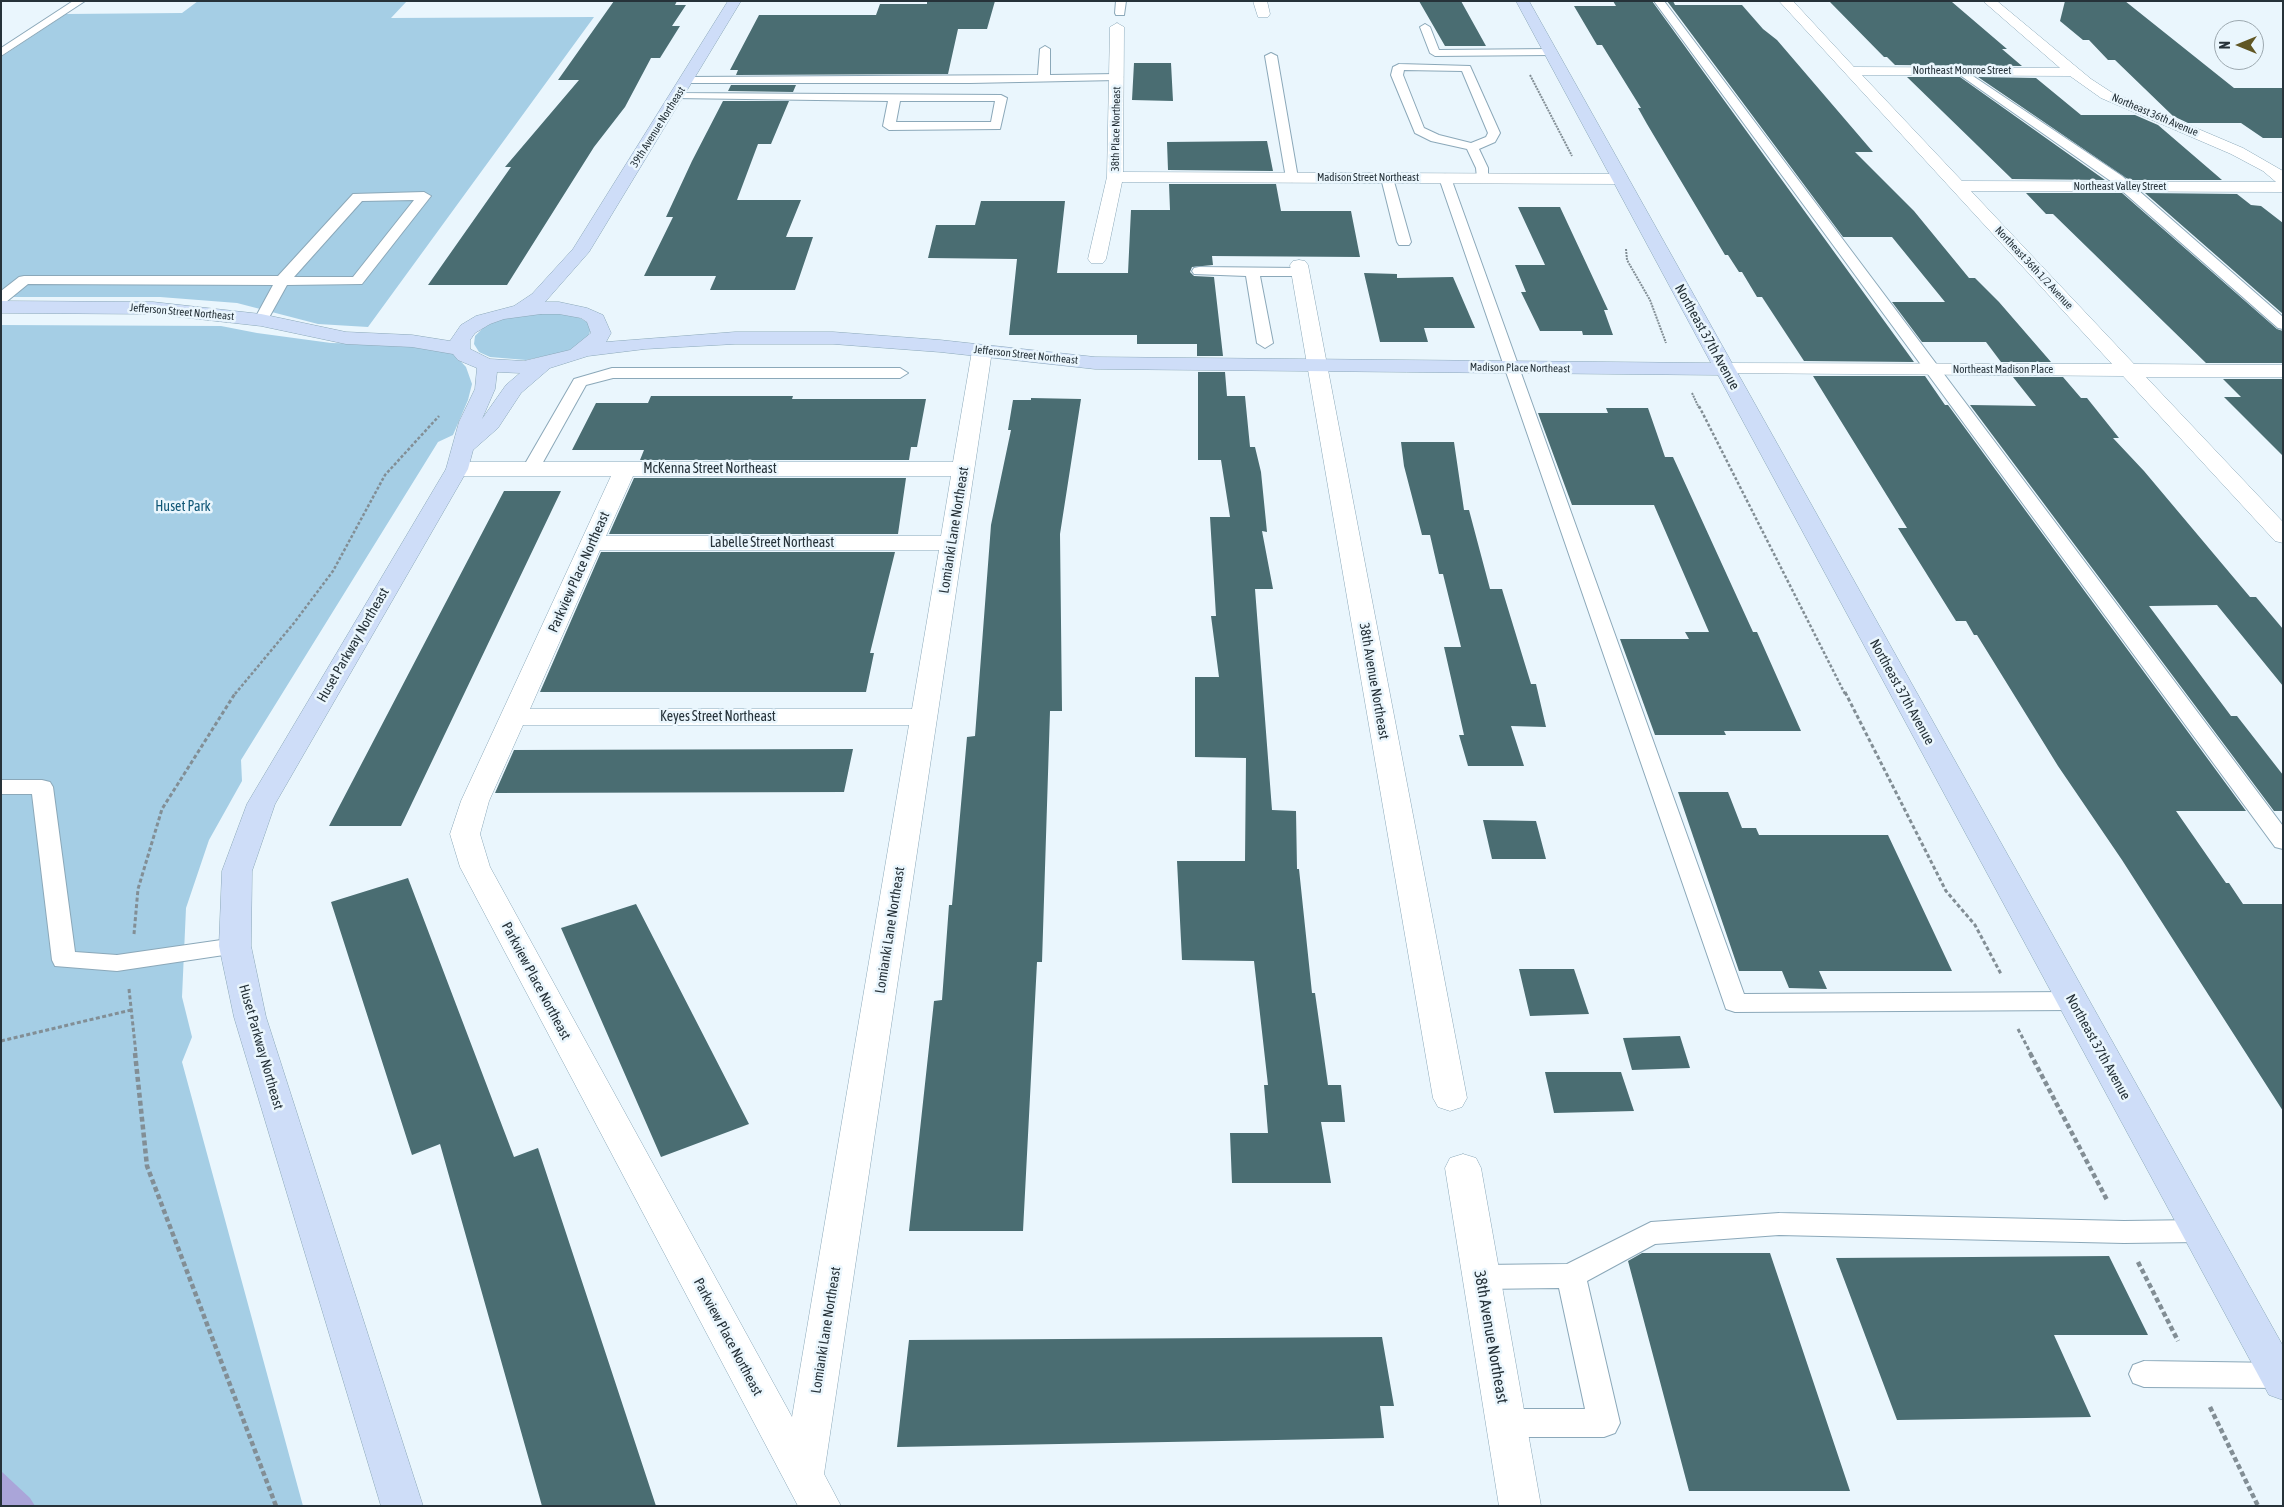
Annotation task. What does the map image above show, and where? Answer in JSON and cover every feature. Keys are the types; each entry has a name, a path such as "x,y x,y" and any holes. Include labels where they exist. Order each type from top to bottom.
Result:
{"street":[{"name":"39th Avenue Northeast","path":"522,309 539,298 580,252 688,80 734,1"},
{"name":"Northeast 37th Avenue","path":"1522,1 2281,1379"},
{"name":"Northeast 36th 1/2 Avenue","path":"1785,1 2283,536"},
{"name":"Northeast 36th Avenue","path":"1989,1 2074,72 2106,95 2237,150 2269,168 2283,179"},
{"name":"38th Place Northeast","path":"1097,259 1116,177 1119,20"},
{"name":"Northeast Monroe Street","path":"1849,71 2074,72"},
{"name":"Madison Street Northeast","path":"1116,177 1620,179"},
{"name":"Northeast Valley Street","path":"1958,186 2283,187"},
{"name":"39th Avenue Northeast","path":"574,296 580,252"},
{"name":"38th Avenue Northeast","path":"1300,268 1450,1098"},
{"path":"460,349 460,339 468,329 483,320 522,309 559,308 574,296 587,314 600,325 601,333 597,340 586,350"},
{"name":"Jefferson Street Northeast","path":"1,307 153,308 261,320 356,339 412,341 460,349 465,356 487,365 514,367 561,360 586,350 645,343 735,338 833,338 1095,363 1317,367"},
{"name":"Jefferson Street Northeast","path":"330,333 442,327 483,320"},
{"name":"Jefferson Street Northeast","path":"600,325 643,330 705,332 735,338"},
{"name":"Lomianki Lane Northeast","path":"803,1476 982,351"},
{"name":"Huset Parkway Northeast","path":"402,1506 250,1016 235,946 237,871 261,804 460,459 490,423 513,389 543,364"},
{"name":"Huset Parkway Northeast","path":"460,459 470,422 485,389 487,365"},
{"name":"Madison Place Northeast","path":"1317,367 1724,369"},
{"name":"Northeast Madison Place","path":"1724,369 2283,371"},
{"name":"McKenna Street Northeast","path":"460,459 531,469 963,469"},
{"name":"Parkview Place Northeast","path":"625,469 475,801 465,834 475,867 803,1476"},
{"name":"Labelle Street Northeast","path":"592,543 952,543"},
{"name":"Keyes Street Northeast","path":"513,717 924,717"},
{"name":"38th Avenue Northeast","path":"1463,1168 1520,1506"},
{"path":"803,1476 820,1506"}],"lane":[{"path":"2,52 80,1"},
{"path":"1119,20 1121,1"},
{"path":"1658,1 2283,842"},
{"path":"1425,28 1435,53 1550,52"},
{"path":"1044,79 1045,49"},
{"path":"1271,56 1292,178"},
{"path":"1399,67 1466,68 1494,133 1490,139 1472,147 1434,138 1419,130 1397,75 1399,67"},
{"path":"1961,71 2126,187 2283,326"},
{"path":"688,80 1117,77"},
{"path":"678,96 934,97 1001,98 996,126 889,126 895,97"},
{"path":"1472,147 1482,168 1483,178"},
{"path":"1387,178 1404,242"},
{"path":"1445,178 1734,1003 2072,1001"},
{"path":"1,299 24,280 282,281 357,281 424,196 358,196 282,281 261,320"},
{"path":"1199,271 1256,272 1300,268"},
{"path":"1256,272 1253,277 1265,343"},
{"path":"531,469 580,382 612,373 900,373"},
{"path":"1,787 42,787 64,960 117,964 235,946"},
{"path":"1480,1277 1571,1276 1651,1233 1780,1224 2124,1232 2199,1231"},
{"path":"1507,1423 1604,1423 1571,1276"},
{"path":"2144,1374 2281,1379"}],"path":[{"path":"1626,245 1627,260 1650,300 1656,323 1669,349"},
{"path":"1688,386 1946,891 1975,924 2015,1001 2018,1030 2124,1232 2258,1506"},
{"path":"134,936 138,889 162,809 240,686 294,623 333,570 386,475 444,411"},
{"path":"128,994 147,1166 276,1506"},
{"path":"1,1042 131,1010"}],"green space":[{"path":"198,1 407,1 391,18 594,17 368,327 318,324 237,303 160,297 1,297 1,57 66,14 182,13"},
{"path":"548,312 578,317 587,322 591,329 588,337 580,345 565,352 526,360 490,357 479,352 474,344 475,336 483,328 495,321 511,316"},
{"name":"Huset Park","path":"1,325 221,326 331,343 414,345 453,353 466,367 472,384 468,400 453,435 438,442 241,760 242,781 209,840 186,908 182,997 192,1037 182,1062 303,1506 1,1506"}],"shaded area":[{"path":"1,1471 30,1498 35,1506 1,1506"}],"building":[{"path":"614,1 677,1 675,5 686,5 672,26 680,26 660,58 651,58 625,107 594,147 507,285 428,285 511,167 505,167 579,80 558,80"},
{"path":"927,1 995,1 987,29 958,29 948,74 736,75 738,70 730,70 759,15 876,15 880,4 927,4"},
{"path":"1419,1 1461,1 1486,46 1445,46"},
{"path":"1613,1 1652,1 1914,362 1804,361 1762,297 1757,297 1742,272 1739,272 1728,255 1725,255 1638,108 1641,108 1602,45 1597,45 1574,6 1616,6"},
{"path":"1667,1 1673,1 1675,5 1742,5 1763,29 1777,40 1873,152 1855,152 1914,211 1969,278 1975,278 1999,302 2051,362 2001,362 1986,342 1922,342 1892,302 1945,302 1892,237 1843,237"},
{"path":"2065,1 2125,1 2234,88 2283,88 2283,138 2263,138 2241,123 2188,123 2173,116 2115,60 2108,60 2089,40 2083,40 2060,21"},
{"path":"1830,2 1952,2 2007,49 2002,49 2022,66 1895,65 1887,57 1884,57"},
{"path":"1134,63 1171,63 1173,101 1132,100"},
{"path":"1907,77 1960,77 2105,180 2012,179"},
{"path":"1978,77 2036,78 2081,115 2135,115 2158,125 2222,180 2129,180"},
{"path":"731,85 796,85 793,92 728,91"},
{"path":"723,101 789,101 771,144 758,144 737,200 801,200 786,237 813,237 795,290 710,290 716,276 644,276 673,217 666,217"},
{"path":"1267,141 1273,171 1168,170 1167,142"},
{"path":"1169,184 1276,184 1281,211 1351,211 1360,257 1212,256 1213,265 1192,267 1190,272 1194,276 1214,277 1223,356 1197,356 1197,344 1137,344 1137,335 1009,335 1017,259 928,258 936,225 975,225 981,201 1065,201 1057,273 1128,273 1131,210 1170,210"},
{"path":"2026,193 2122,193 2277,329 2283,331 2283,363 2206,363 2053,214 2046,214"},
{"path":"2145,193 2237,194 2251,205 2261,206 2283,223 2283,314"},
{"path":"1518,207 1560,207 1608,310 1604,310 1613,335 1583,335 1582,331 1540,331 1521,292 1526,292 1515,265 1545,265"},
{"path":"1364,273 1397,274 1397,278 1453,277 1475,328 1424,328 1428,342 1380,342"},
{"path":"1198,372 1225,372 1227,396 1245,396 1250,447 1255,447 1261,472 1267,532 1262,531 1273,589 1255,589 1272,810 1296,811 1297,869 1299,869 1312,993 1315,993 1328,1085 1341,1085 1345,1122 1321,1122 1331,1183 1232,1183 1230,1133 1268,1133 1264,1085 1268,1085 1254,961 1182,960 1177,861 1245,861 1246,758 1195,757 1195,677 1219,677 1211,616 1216,616 1210,517 1230,517 1221,460 1198,460"},
{"path":"1813,376 1925,376 2246,811 2176,811 2226,883 2229,883 2243,904 2283,904 2283,1111 2122,860 2058,766 1977,635 1974,635 1966,621 1956,621 1898,528 1907,528"},
{"path":"2013,377 2063,377 2081,398 2087,398 2119,438 2113,438 2144,471 2250,597 2256,597 2283,629 2283,686 2217,605 2149,606 2231,716 2237,716 2283,775 2283,811 2274,811 1970,405 2036,406"},
{"path":"2223,379 2283,379 2283,456 2224,397 2241,397"},
{"path":"651,396 793,396 792,399 926,399 917,447 911,447 909,460 640,460 644,450 572,450 596,403 648,403"},
{"path":"1031,398 1081,399 1060,534 1062,711 1050,711 1042,962 1037,962 1023,1231 909,1231 934,1001 942,1000 949,905 952,905 967,737 975,736 991,525 1011,430 1008,430 1013,400 1031,400"},
{"path":"1606,408 1648,408 1665,457 1673,457 1753,632 1757,632 1801,731 1724,731 1726,735 1655,735 1620,639 1689,639 1685,632 1709,632 1654,505 1572,505 1538,413 1608,413"},
{"path":"1401,442 1454,442 1464,510 1469,510 1490,589 1502,589 1531,684 1536,684 1546,727 1511,726 1524,766 1468,766 1459,735 1464,735 1444,647 1461,647 1443,574 1439,574 1430,535 1422,535 1404,466"},
{"path":"634,478 906,478 898,534 609,534"},
{"path":"504,491 561,491 401,826 329,826"},
{"path":"601,552 895,552 870,653 874,653 866,692 540,692"},
{"path":"853,749 844,792 495,793 514,750"},
{"path":"1678,792 1728,792 1742,828 1756,828 1759,835 1888,835 1952,971 1819,971 1827,989 1789,988 1782,971 1739,971"},
{"path":"1483,820 1536,821 1546,859 1492,859"},
{"path":"408,878 514,1157 538,1148 656,1506 542,1506 440,1144 412,1155 331,902"},
{"path":"636,904 749,1124 661,1157 561,928"},
{"path":"1519,969 1574,969 1589,1014 1530,1016"},
{"path":"1680,1036 1690,1068 1632,1070 1623,1038"},
{"path":"1545,1072 1621,1072 1634,1111 1554,1113"},
{"path":"1642,1253 1770,1253 1850,1491 1689,1491 1628,1261"},
{"path":"2109,1256 2148,1335 2054,1335 2091,1417 1897,1420 1836,1258"},
{"path":"1382,1337 1394,1406 1380,1406 1384,1438 897,1447 909,1340"}]}
